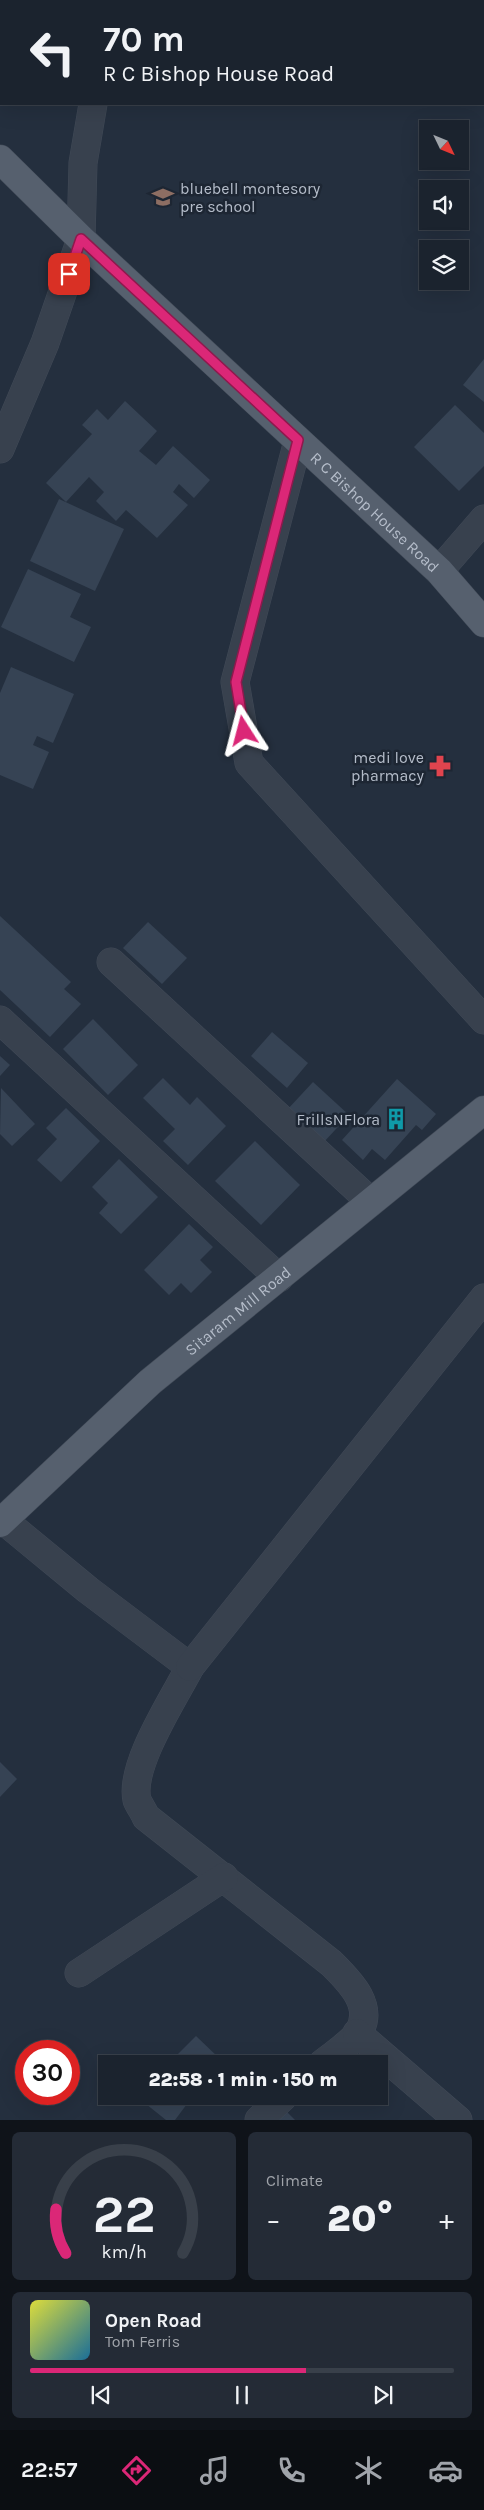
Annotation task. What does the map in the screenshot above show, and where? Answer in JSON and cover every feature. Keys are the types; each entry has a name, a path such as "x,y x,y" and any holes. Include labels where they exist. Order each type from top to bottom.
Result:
{"main road":[{"name":"R C Bishop House Road","path":"0,159 81,239 439,571 484,623"},
{"name":"Sitaram Mill Road","path":"2,1521 150,1382 484,1110"}],"street":[{"path":"0,449 45,343 81,239 83,163 93,105"},
{"path":"298,440 236,682 249,763 484,1020"},
{"path":"439,571 484,519"},
{"path":"111,962 371,1202"},
{"path":"0,1020 279,1278"},
{"path":"332,2055 358,2033 364,2017 351,1983 331,1962 146,1817 137,1800 137,1778 143,1757 190,1667 484,1298"},
{"path":"2,1521 88,1590 190,1667"},
{"path":"79,1974 224,1877"},
{"path":"358,2033 458,2120"},
{"path":"259,2120 275,2105"}],"building":[{"path":"484,359 484,402 463,385"},
{"path":"125,401 157,431 139,451 156,465 173,446 210,480 194,498 179,484 173,492 188,505 157,538 126,510 116,521 96,501 104,492 89,477 66,502 46,483 92,434 82,425 97,409 108,420"},
{"path":"455,405 484,433 484,466 459,491 414,447"},
{"path":"59,499 124,529 95,591 30,561"},
{"path":"28,569 81,594 70,617 91,627 74,662 1,627"},
{"path":"11,667 74,694 53,743 37,736 33,745 49,752 33,789 0,775 0,693"},
{"path":"0,916 71,982 64,989 81,1004 50,1037 0,990"},
{"path":"148,922 187,958 162,984 123,948"},
{"path":"93,1019 138,1065 108,1095 63,1049"},
{"path":"272,1032 308,1063 287,1088 251,1056"},
{"path":"0,1056 10,1065 0,1076"},
{"path":"163,1078 190,1105 197,1097 226,1126 188,1165 163,1141 175,1129 143,1098"},
{"name":"FrillsNFlora","path":"397,1079 436,1114 422,1130 416,1125 385,1160 372,1149 363,1160 342,1140"},
{"path":"313,1082 349,1115 323,1143 287,1110"},
{"path":"1,1088 35,1124 12,1146 0,1134"},
{"path":"66,1108 100,1141 61,1182 37,1160 57,1139 46,1128"},
{"path":"255,1141 300,1185 261,1225 215,1181"},
{"path":"119,1159 158,1197 121,1234 99,1213 108,1203 92,1187"},
{"path":"189,1224 213,1247 200,1260 212,1272 191,1293 181,1283 169,1295 144,1270"},
{"path":"0,1762 17,1779 0,1797"},
{"path":"196,2036 216,2055 177,2055"},
{"path":"147,2105 186,2105 175,2120 166,2120"},
{"path":"282,2107 295,2120 270,2120"}],"place":[{"name":"bluebell montesory pre school","path":"163,197"},
{"name":"medi love pharmacy","path":"440,766"},
{"name":"FrillsNFlora","path":"396,1119"}],"route":[{"path":"69,274 81,239 298,440 236,682 244,731"}]}
